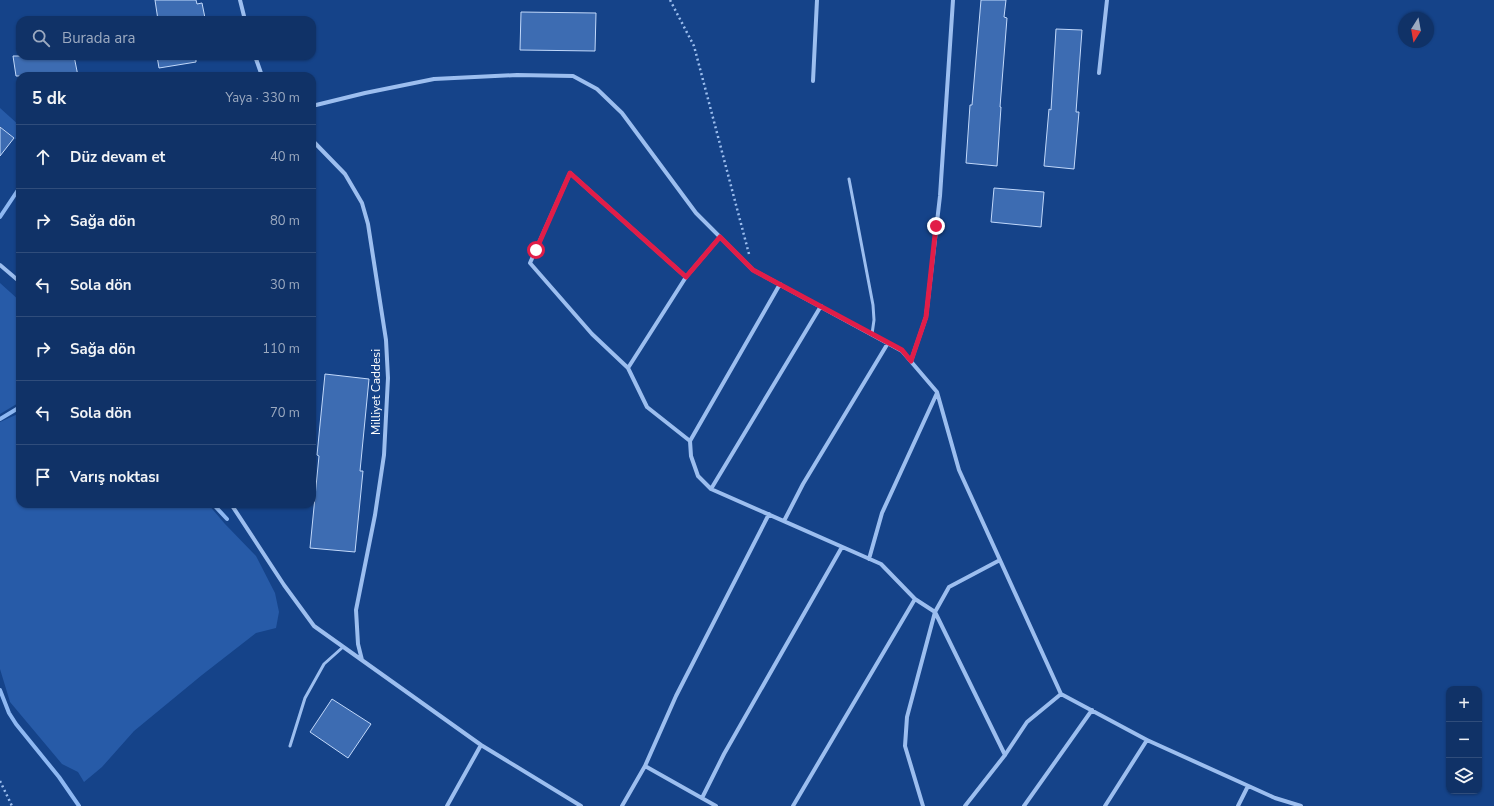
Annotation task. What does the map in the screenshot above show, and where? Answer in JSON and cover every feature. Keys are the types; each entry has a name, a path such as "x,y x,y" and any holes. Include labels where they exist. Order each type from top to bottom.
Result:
{"street":[{"path":"240,0 244,16"},
{"path":"813,81 816,0"},
{"path":"911,361 927,310 940,196 953,0"},
{"path":"1099,73 1106,0"},
{"path":"256,60 261,72"},
{"path":"316,105 434,79 517,75 574,76 597,89 622,113 696,213 753,270 902,350 937,392 959,470 1061,694 1148,740 1275,798 1301,806"},
{"name":"Milliyet Caddesi","path":"316,144 345,174 362,203 368,224 386,340 388,378 384,455 373,523 356,610 358,644 362,660"},
{"path":"686,277 570,173 530,263 592,334 628,368 647,407 690,441"},
{"path":"628,368 686,277 720,237"},
{"path":"0,265 16,279"},
{"path":"780,284 690,441 691,456 698,476 710,489 881,564 915,599 935,612 1006,755"},
{"path":"710,489 821,306"},
{"path":"784,521 803,484 888,343"},
{"path":"869,559 882,513 937,392"},
{"path":"234,508 284,585 314,626 481,745 581,806"},
{"path":"622,806 645,766 676,696 769,514"},
{"path":"702,798 724,754 842,547"},
{"path":"923,806 905,746 907,717 935,612 949,587 1000,560"},
{"path":"793,806 915,599"},
{"path":"965,806 1006,755 1027,722 1061,694"},
{"path":"1024,806 1092,710"},
{"path":"1105,806 1148,740"},
{"path":"447,806 481,745"},
{"path":"645,766 716,806"},
{"path":"1238,806 1248,786"}],"lane":[{"path":"849,179 873,305 874,320 872,334"},
{"path":"290,746 305,698 324,664 343,647"}],"path":[{"path":"670,0 694,46 753,270"},
{"path":"0,781 12,806"}],"shaded area":[{"path":"0,108 16,122 16,140 0,126"},
{"path":"0,283 16,297 16,404 0,414"},
{"path":"16,415 16,508 211,508 256,556 275,593 279,612 276,628 256,633 202,675 134,731 102,767 84,782 78,772 62,764 10,702 0,669 0,422"}],"building":[{"path":"155,0 196,0 197,4 202,3 205,16 157,16"},
{"path":"981,0 1006,0 1004,17 1007,18 997,166 966,163 970,105 972,105"},
{"path":"521,12 596,13 595,51 520,50"},
{"path":"1056,29 1082,30 1076,112 1079,112 1074,169 1044,166 1049,109 1051,110"},
{"path":"13,56 16,56 16,60 75,60 77,72 16,72 16,76"},
{"path":"158,60 196,60 196,62 159,68"},
{"path":"0,127 14,138 0,156"},
{"path":"994,188 1044,192 1041,227 991,222"},
{"path":"325,374 369,379 360,471 363,471 355,552 310,548 314,508 316,508 316,487 319,456 317,455"},
{"path":"332,699 371,724 348,758 310,732"}],"waterway":[{"path":"0,217 16,193"},
{"path":"0,419 16,409"},
{"path":"217,508 227,519"},
{"path":"0,690 9,713 16,724 59,777 79,806"}],"route":[{"path":"536,250 570,173 686,277 720,237 753,270 902,350 911,361 926,317 936,226"}]}
